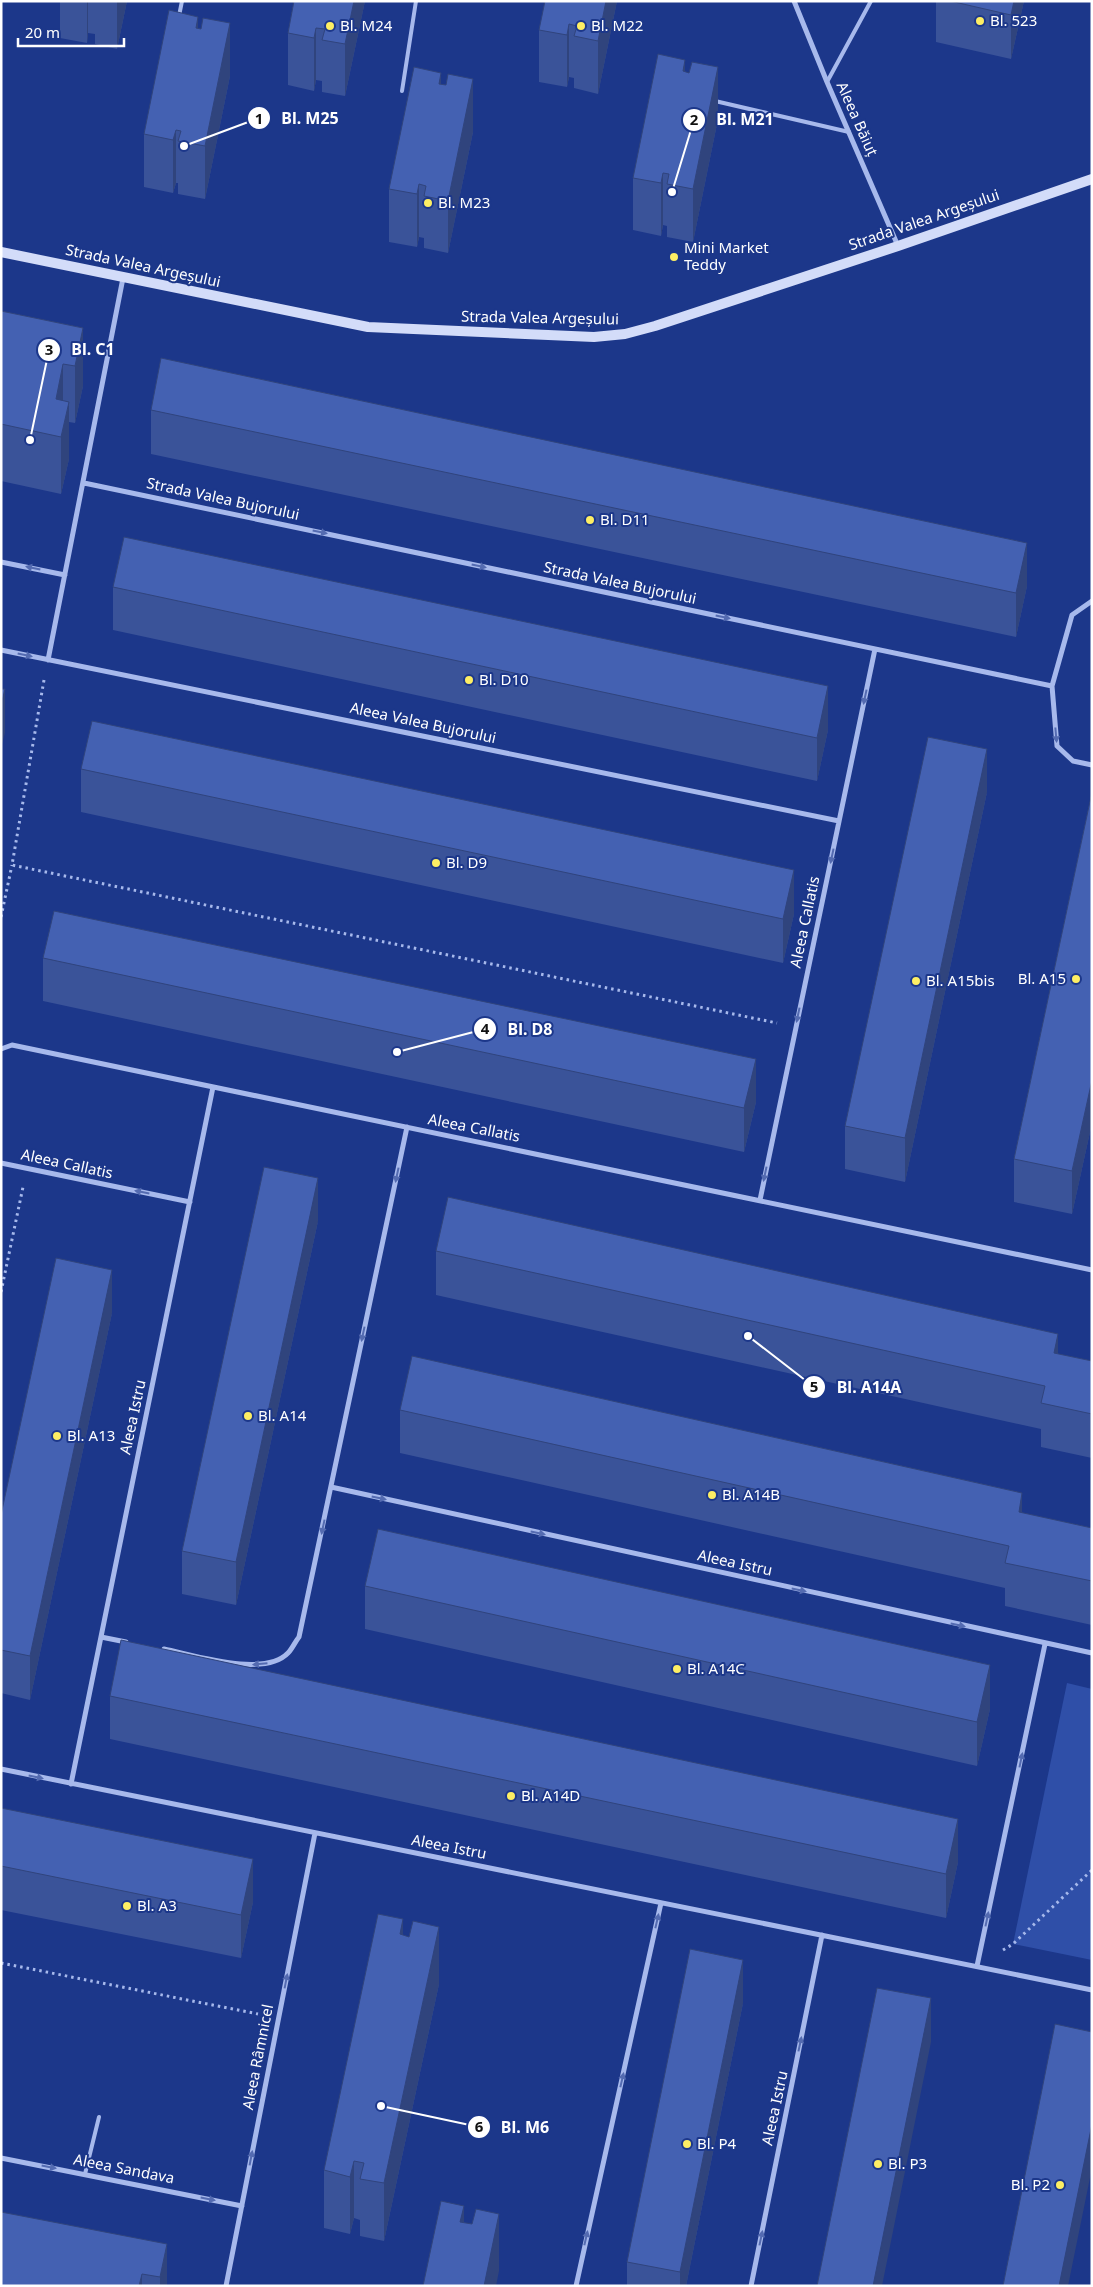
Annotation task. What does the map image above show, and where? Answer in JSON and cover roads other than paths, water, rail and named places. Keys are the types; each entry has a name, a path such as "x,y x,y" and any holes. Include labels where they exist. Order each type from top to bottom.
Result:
{"main road":[{"name":"Strada Valea Argeșului","path":"1,252 368,327 594,337 625,334 655,326 898,246 1092,178"}],"street":[{"name":"Aleea Băiuț","path":"794,1 898,246"},
{"path":"48,660 123,278"},
{"name":"Strada Valea Bujorului","path":"84,483 1052,686"},
{"path":"1,562 65,575"},
{"path":"1092,600 1072,615 1052,686 1057,746 1073,761 1092,765"},
{"name":"Aleea Callatis","path":"760,1200 876,649"},
{"name":"Aleea Valea Bujorului","path":"1,650 839,821"},
{"name":"Aleea Callatis","path":"1,1049 12,1045 1092,1270"},
{"path":"190,1202 213,1087"},
{"path":"159,1648 245,1665 266,1665 287,1654 299,1637 407,1127"},
{"name":"Aleea Callatis","path":"1,1163 190,1202"},
{"name":"Aleea Istru","path":"72,1784 190,1202"},
{"name":"Aleea Istru","path":"331,1488 1092,1653"},
{"path":"101,1637 130,1643"},
{"path":"977,1966 1045,1644"},
{"name":"Aleea Istru","path":"1,1769 1092,1990"},
{"name":"Aleea Râmnicel","path":"226,2286 314,1833"},
{"path":"576,2286 662,1903"},
{"name":"Aleea Istru","path":"751,2286 822,1935"},
{"name":"Aleea Sandava","path":"1,2158 242,2206"}],"lane":[{"path":"177,25 182,1"},
{"path":"402,91 416,1"},
{"path":"827,82 871,1"},
{"path":"713,101 849,132"},
{"path":"84,2174 99,2117"}],"place":[{"name":"Bl. 523","path":"980,21"},
{"name":"Bl. M24","path":"330,26"},
{"name":"Bl. M22","path":"581,26"},
{"name":"Bl. M25","path":"184,146"},
{"name":"Bl. M21","path":"672,192"},
{"name":"Bl. M23","path":"428,203"},
{"name":"Mini Market Teddy","path":"674,257"},
{"name":"Bl. C1","path":"30,440"},
{"name":"Bl. D11","path":"590,520"},
{"name":"Bl. D10","path":"469,680"},
{"name":"Bl. D9","path":"436,863"},
{"name":"Bl. A15","path":"1076,979"},
{"name":"Bl. A15bis","path":"916,981"},
{"name":"Bl. D8","path":"397,1052"},
{"name":"Bl. A14A","path":"748,1336"},
{"name":"Bl. A14","path":"248,1416"},
{"name":"Bl. A13","path":"57,1436"},
{"name":"Bl. A14B","path":"712,1495"},
{"name":"Bl. A14C","path":"677,1669"},
{"name":"Bl. A14D","path":"511,1796"},
{"name":"Bl. A3","path":"127,1906"},
{"name":"Bl. M6","path":"381,2106"},
{"name":"Bl. P4","path":"687,2144"},
{"name":"Bl. P3","path":"878,2164"},
{"name":"Bl. P2","path":"1060,2185"}]}
